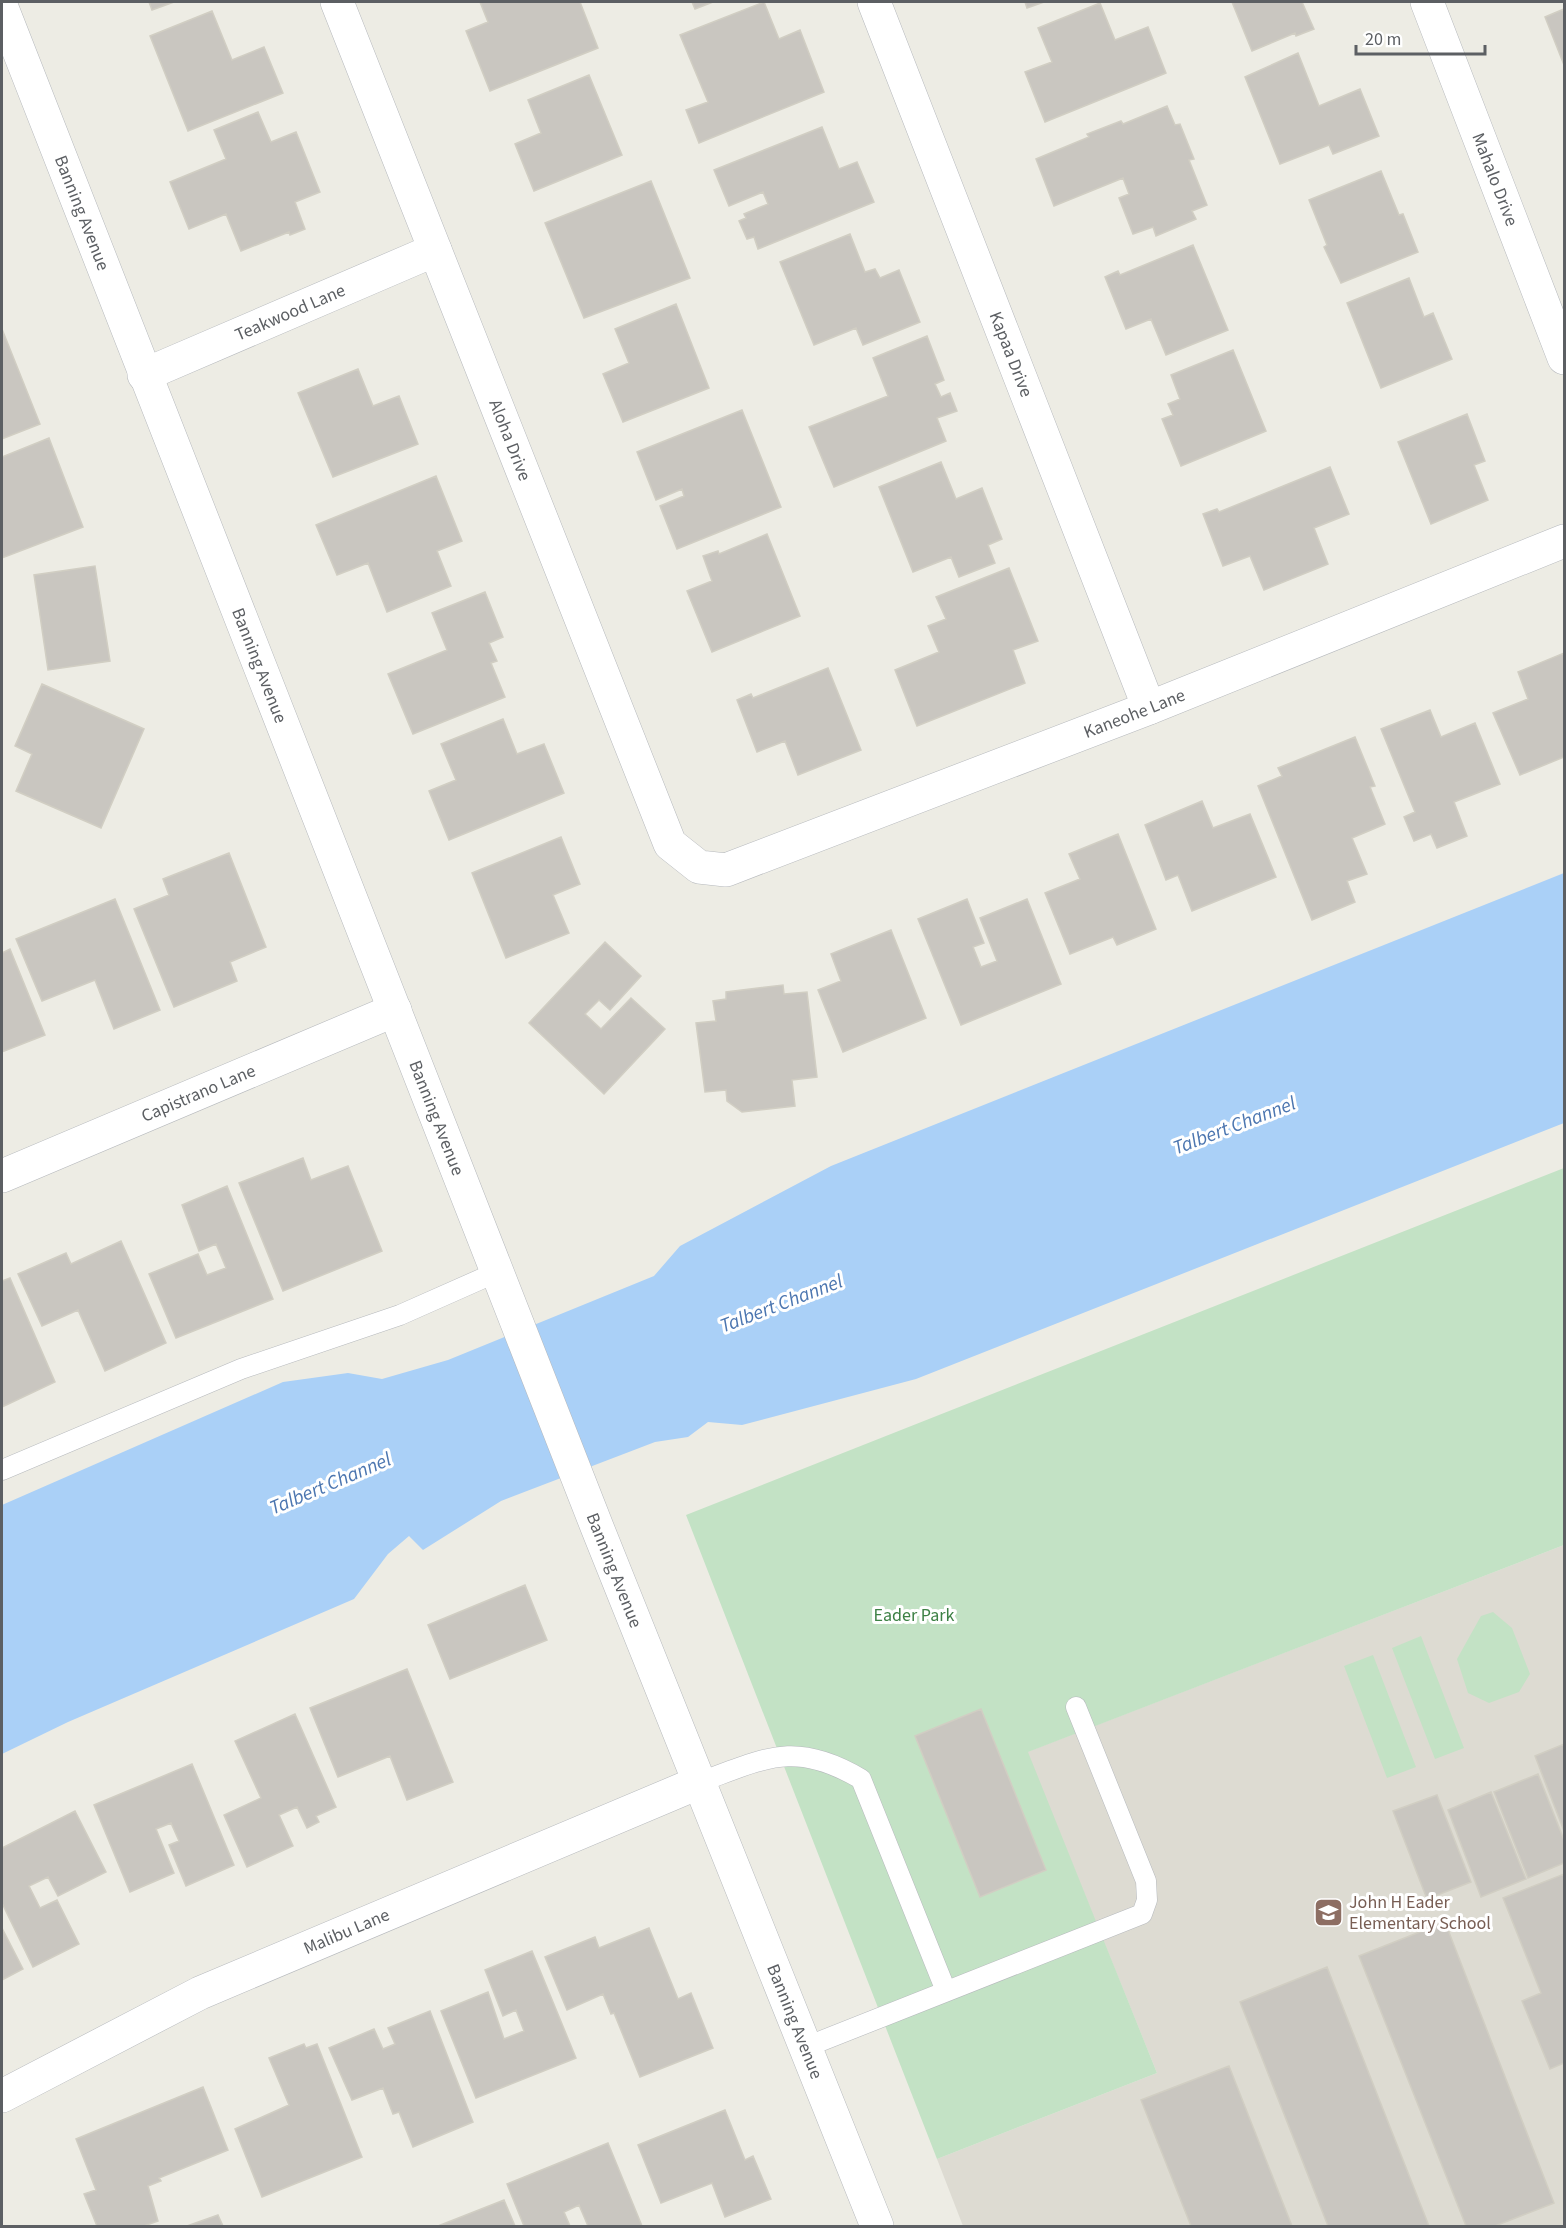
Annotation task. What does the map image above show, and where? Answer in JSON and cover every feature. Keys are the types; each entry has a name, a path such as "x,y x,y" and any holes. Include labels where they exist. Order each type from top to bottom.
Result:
{"street":[{"name":"Aloha Drive","path":"337,2 670,844 699,867"},
{"name":"Kapaa Drive","path":"874,2 1149,708"},
{"name":"Mahalo Drive","path":"1427,2 1564,358"},
{"name":"Banning Avenue","path":"2,8 597,1527 877,2226"},
{"name":"Teakwood Lane","path":"144,375 435,250"},
{"name":"Kaneohe Lane","path":"699,867 726,870 1149,708 1564,541"},
{"name":"Capistrano Lane","path":"2,1176 395,1010"},
{"name":"Malibu Lane","path":"2,2096 200,1993 700,1782"}],"lane":[{"path":"2,1470 241,1369 400,1315 497,1272"},
{"path":"806,2047 1142,1914 1147,1900 1146,1881 1076,1707"},
{"path":"700,1782 770,1756 803,1756 840,1766 861,1779 946,1991"}],"shaded area":[{"name":"John H Eader Elementary School","path":"1564,1545 1564,2226 963,2226 937,2159 1157,2073 1027,1752"}],"green space":[{"name":"Eader Park","path":"1564,1168 1564,1545 1028,1752 1157,2073 937,2159 686,1515"},
{"path":"1493,1612 1512,1628 1530,1674 1519,1692 1489,1703 1468,1693 1457,1659 1481,1616"},
{"path":"1421,1636 1464,1748 1435,1759 1392,1648"},
{"path":"1373,1655 1416,1767 1387,1778 1344,1666"}],"water":[{"name":"Talbert Channel","path":"1564,873 1564,1123 916,1379 742,1425 708,1422 688,1437 655,1442 501,1501 423,1550 409,1536 388,1554 354,1599 68,1722 2,1754 2,1505 283,1382 348,1373 382,1379 448,1360 654,1276 680,1246 831,1166"}],"building":[{"path":"149,2 174,2 152,10"},
{"path":"480,2 580,2 598,48 490,91 466,31 488,22"},
{"path":"692,2 713,2 695,9"},
{"path":"764,2 779,39 800,30 824,92 699,143 686,110 708,102 680,35"},
{"path":"1025,2 1044,2 1027,8"},
{"path":"1232,2 1302,2 1314,29 1296,36 1295,33 1252,51"},
{"path":"1100,3 1115,40 1148,27 1166,73 1045,122 1025,72 1052,62 1038,28"},
{"path":"1564,9 1564,65 1545,17"},
{"path":"212,11 232,60 264,47 283,93 188,131 150,36"},
{"path":"1298,53 1319,106 1360,89 1379,136 1333,154 1329,145 1280,164 1245,77"},
{"path":"589,75 622,155 534,191 515,144 541,133 528,100"},
{"path":"1167,106 1175,125 1180,124 1194,159 1189,160 1207,205 1192,211 1196,219 1156,236 1153,227 1133,234 1119,198 1129,194 1123,178 1054,206 1036,159 1089,137 1087,134 1121,121 1123,124"},
{"path":"258,112 271,142 296,132 320,192 295,202 305,229 290,235 289,232 241,251 226,214 189,229 170,182 226,159 214,130"},
{"path":"822,127 839,169 857,162 874,202 758,249 754,237 747,239 739,221 746,218 744,214 768,204 763,192 729,206 714,170"},
{"path":"1381,171 1399,215 1403,214 1418,252 1341,283 1324,247 1327,245 1309,200"},
{"path":"651,181 690,278 584,318 545,223"},
{"path":"850,234 865,272 875,269 880,278 899,270 920,322 863,345 856,328 814,345 780,262"},
{"path":"1193,245 1228,330 1166,355 1151,319 1126,329 1105,277 1118,271 1120,275"},
{"path":"1409,278 1424,317 1433,313 1452,359 1381,388 1347,303"},
{"path":"676,304 709,388 623,422 603,374 629,363 615,329"},
{"path":"2,329 40,424 2,439"},
{"path":"927,336 944,380 935,384 941,397 950,393 957,411 937,418 946,441 834,487 809,427 888,396 873,358"},
{"path":"1233,350 1266,431 1181,466 1162,419 1173,415 1168,404 1180,399 1171,375"},
{"path":"358,369 373,406 399,396 418,444 333,477 298,393"},
{"path":"742,410 781,507 677,549 660,506 684,496 682,489 656,500 637,452"},
{"path":"1467,414 1485,461 1474,465 1488,500 1431,524 1398,442"},
{"path":"49,438 83,527 2,558 2,457"},
{"path":"941,462 956,499 982,488 1002,539 988,545 995,563 959,577 951,557 913,572 879,487"},
{"path":"1330,467 1349,514 1314,528 1328,564 1264,590 1250,556 1223,566 1203,514 1217,509 1219,512"},
{"path":"436,476 462,541 437,551 451,586 387,612 368,563 337,575 316,525"},
{"path":"767,534 800,616 712,652 687,591 712,581 703,556 718,551 719,554"},
{"path":"95,566 110,661 48,670 34,575"},
{"path":"1009,568 1038,641 1013,650 1025,683 917,726 895,670 939,652 928,626 946,619 936,597"},
{"path":"485,592 503,637 489,643 497,661 491,663 505,697 413,734 388,674 447,650 432,613"},
{"path":"1564,653 1564,757 1520,775 1493,713 1528,699 1518,672"},
{"path":"828,668 861,750 798,775 785,741 757,752 737,700 751,694 753,698"},
{"path":"42,684 144,729 101,828 16,791 32,754 15,746"},
{"path":"1430,710 1441,737 1475,723 1500,784 1454,802 1467,836 1437,848 1431,834 1414,841 1404,817 1415,812 1381,729"},
{"path":"503,719 517,754 544,744 564,793 449,840 429,791 456,780 441,744"},
{"path":"1355,737 1375,786 1370,787 1385,824 1352,838 1367,874 1347,881 1355,902 1312,920 1258,786 1282,776 1278,768"},
{"path":"1202,801 1213,828 1250,814 1276,877 1192,911 1178,875 1166,880 1145,825"},
{"path":"1118,834 1156,929 1117,945 1113,937 1070,954 1045,893 1080,879 1069,854"},
{"path":"561,837 580,884 553,895 569,933 506,958 472,873"},
{"path":"229,853 266,947 230,962 237,981 174,1007 134,909 169,895 163,879"},
{"path":"115,899 160,1010 114,1029 95,980 42,1001 16,939"},
{"path":"967,899 984,943 973,947 981,967 997,961 980,918 1027,899 1061,984 961,1025 918,919"},
{"path":"891,930 926,1018 843,1052 818,990 841,981 831,954"},
{"path":"605,942 641,976 610,1010 599,1000 585,1014 601,1029 631,998 665,1029 604,1094 529,1023"},
{"path":"10,949 45,1035 2,1052 2,953"},
{"path":"783,985 784,994 807,992 817,1077 792,1080 795,1106 742,1112 727,1101 726,1090 705,1092 696,1023 716,1021 713,1001 726,999 726,992"},
{"path":"303,1158 311,1180 348,1166 382,1251 283,1291 239,1183"},
{"path":"227,1186 273,1299 176,1338 149,1274 198,1254 207,1275 226,1268 216,1244 199,1251 182,1205"},
{"path":"121,1241 166,1343 105,1371 78,1310 42,1326 18,1274 66,1253 71,1264"},
{"path":"10,1278 55,1382 2,1407 2,1281"},
{"path":"525,1585 547,1640 450,1679 428,1625"},
{"path":"407,1669 453,1782 407,1800 390,1756 338,1777 310,1708"},
{"path":"981,1709 1046,1870 980,1897 915,1736"},
{"path":"295,1714 336,1807 316,1816 319,1822 307,1828 297,1807 279,1815 293,1846 247,1867 224,1815 261,1798 235,1741"},
{"path":"1564,1744 1564,1831 1535,1756"},
{"path":"192,1764 234,1865 186,1886 169,1845 179,1841 171,1823 156,1829 174,1873 130,1892 94,1805"},
{"path":"1538,1774 1564,1840 1564,1863 1528,1878 1494,1792"},
{"path":"1491,1792 1526,1879 1481,1897 1448,1810"},
{"path":"1437,1795 1471,1882 1427,1899 1393,1811"},
{"path":"75,1811 106,1872 58,1896 48,1877 29,1886 40,1908 57,1900 79,1944 33,1967 2,1903 2,1848"},
{"path":"1564,1874 1564,2063 1550,2069 1522,2001 1541,1993 1503,1898"},
{"path":"1445,1922 1554,2203 1495,2226 1466,2226 1359,1956"},
{"path":"2,1928 23,1969 2,1980"},
{"path":"649,1928 678,1999 691,1993 713,2048 640,2077 614,2013 611,2014 603,1994 567,2010 545,1957 595,1937 599,1948"},
{"path":"532,1951 576,2058 476,2098 441,2011 488,1992 504,2039 524,2031 516,2010 503,2016 485,1970"},
{"path":"1327,1967 1429,2226 1328,2226 1240,2002"},
{"path":"430,2011 473,2122 413,2147 399,2112 393,2114 383,2088 352,2100 329,2048 374,2029 383,2049 395,2044 388,2028"},
{"path":"304,2044 306,2048 317,2044 362,2157 262,2197 235,2129 289,2105 269,2058"},
{"path":"1229,2066 1292,2226 1191,2226 1141,2100"},
{"path":"203,2087 228,2150 159,2178 161,2181 148,2186 158,2221 144,2226 97,2226 84,2194 96,2190 76,2139"},
{"path":"725,2110 745,2160 753,2156 771,2199 725,2217 712,2183 661,2203 638,2145"},
{"path":"608,2143 642,2226 588,2226 579,2205 564,2212 570,2226 524,2226 507,2184"},
{"path":"504,2200 515,2226 438,2226"},
{"path":"218,2215 223,2226 187,2226"}],"place":[{"name":"John H Eader Elementary School","path":"1328,1912"}]}
